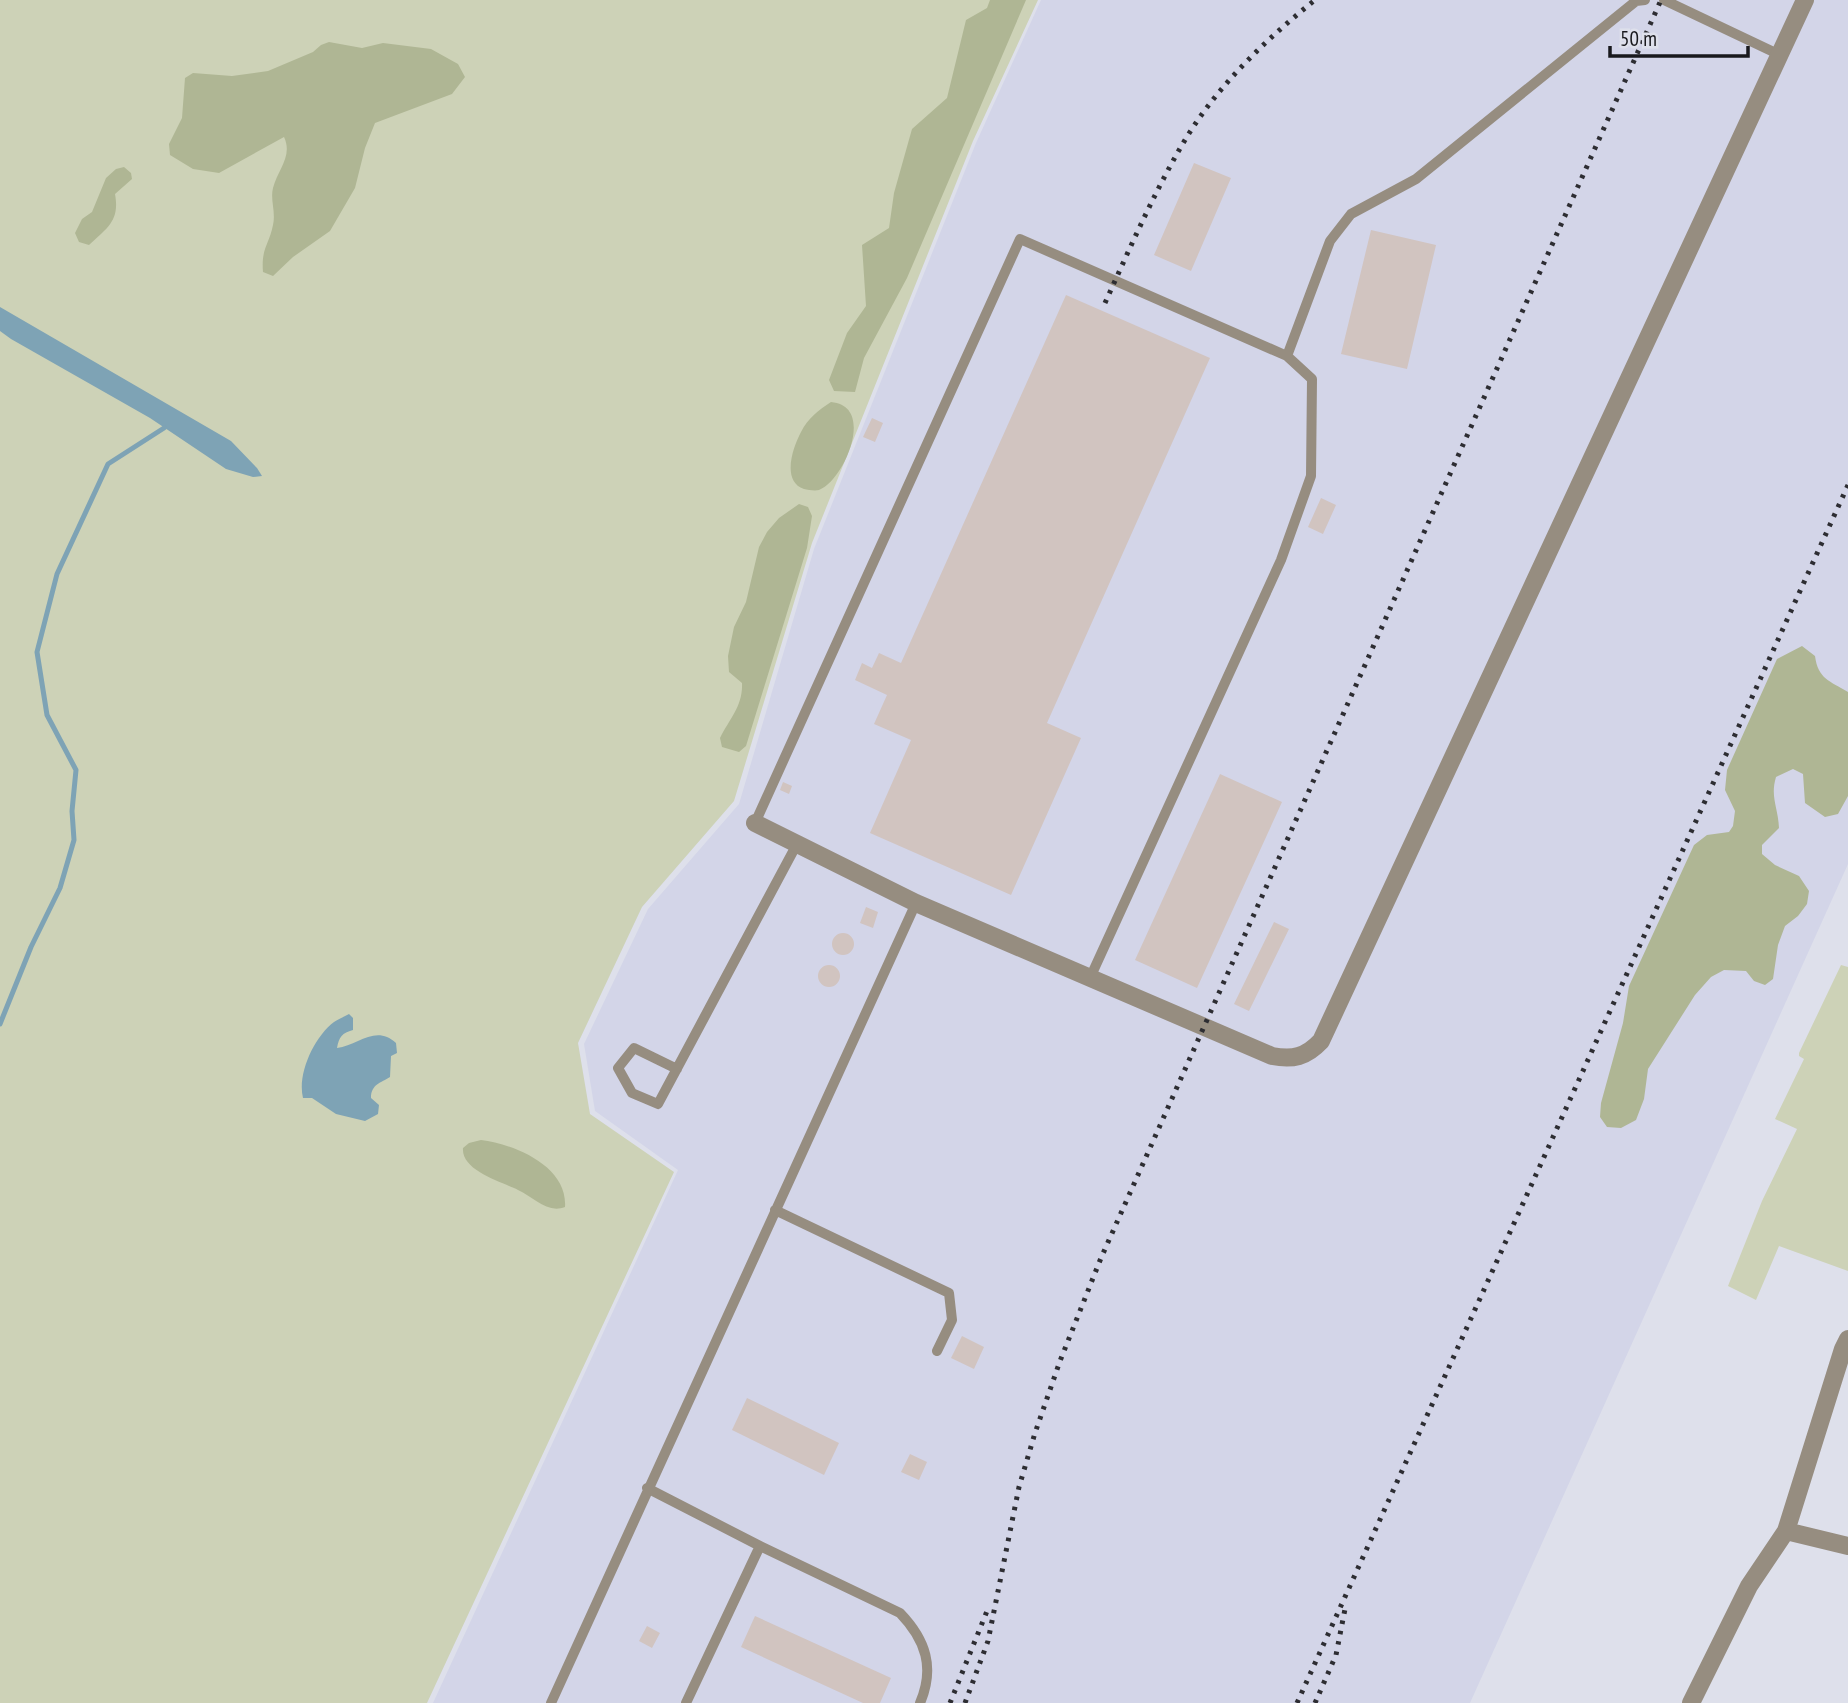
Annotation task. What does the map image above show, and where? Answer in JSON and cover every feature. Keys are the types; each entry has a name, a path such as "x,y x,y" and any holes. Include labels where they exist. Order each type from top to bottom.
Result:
{"street":[{"path":"755,823 916,902 1272,1056 1286,1059 1311,1052 1321,1041 1805,0"},
{"path":"1691,1703 1749,1586 1786,1531 1848,1339"},
{"path":"1786,1531 1848,1546"}],"lane":[{"path":"1287,356 1330,241 1351,214 1416,179 1636,1 1645,0"},
{"path":"1664,0 1780,55"},
{"path":"755,823 1020,239 1287,356 1312,379 1311,475 1281,560 1090,978"},
{"path":"677,1069 634,1048 618,1068 632,1093 658,1104 677,1069 797,844"},
{"path":"551,1703 916,902"},
{"path":"775,1210 949,1293 952,1320 937,1351"},
{"path":"647,1488 900,1613 914,1627 925,1651 926,1688 920,1703"},
{"path":"686,1703 760,1546"}],"shaded area":[{"path":"1041,0 1848,0 1848,864 1470,1703 433,1703 678,1170 595,1111 584,1044 648,909 739,804 814,549 976,143"},
{"path":"0,307 231,441 262,476 253,477 226,469 150,418 11,339 0,331"},
{"path":"349,1014 353,1018 353,1030 342,1036 337,1048 374,1035 381,1035 396,1043 397,1053 391,1056 390,1077 377,1084 371,1093 371,1098 379,1105 378,1114 365,1121 336,1114 312,1098 303,1098 305,1067 314,1046 327,1029"}],"green space":[{"path":"0,0 1038,0 973,141 812,543 734,801 642,907 578,1043 590,1114 674,1172 427,1703 0,1703"},
{"path":"990,0 1026,0 907,278 864,358 855,392 834,391 829,380 847,333 866,306 862,245 889,228 894,193 912,129 947,98 966,20 987,8"},
{"path":"329,42 362,48 383,43 431,49 458,64 465,77 452,94 375,123 365,148 355,188 330,231 293,257 273,276 263,272 263,257 274,220 273,188 286,156 284,137 219,173 193,169 170,155 169,144 182,118 185,78 193,73 232,76 268,71 313,52"},
{"path":"124,167 131,173 132,179 115,194 116,211 111,223 89,245 79,242 75,233 82,219 92,212 106,178 116,169"},
{"path":"831,402 845,407 852,416 854,429 851,444 845,460 828,484 819,490 804,489 797,485 791,471 795,446 807,423"},
{"path":"799,504 808,507 812,516 807,548 746,746 739,752 722,747 720,738 738,705 742,691 742,683 729,672 728,656 734,627 746,602 759,547 779,518"},
{"path":"1802,646 1815,656 1819,670 1826,679 1848,692 1848,796 1838,814 1825,817 1805,803 1803,774 1793,769 1776,777 1774,796 1779,828 1762,845 1762,854 1775,865 1799,876 1809,891 1807,904 1798,916 1785,926 1778,945 1773,979 1765,985 1754,981 1746,971 1724,970 1711,977 1695,995 1648,1069 1644,1099 1636,1120 1621,1128 1607,1127 1600,1117 1601,1103 1623,1023 1629,986 1694,845 1707,835 1729,832 1733,826 1735,811 1725,790 1727,770 1777,659"},
{"path":"1841,965 1848,967 1848,1271 1779,1246 1756,1300 1728,1286 1762,1201 1797,1129 1775,1119 1804,1059 1799,1053"},
{"path":"481,1140 523,1152 548,1169 558,1180 564,1193 565,1207 546,1207 475,1169 464,1156 463,1148 469,1143"}],"building":[{"path":"1194,163 1231,178 1191,271 1154,255"},
{"path":"1371,230 1436,245 1407,369 1341,354"},
{"path":"1066,295 1210,358 1047,723 1081,738 1011,895 870,833 911,740 874,724 887,695 855,680 862,663 872,668 879,653 901,663"},
{"path":"872,418 883,423 875,442 863,437"},
{"path":"1321,498 1336,505 1323,534 1308,527"},
{"path":"1220,774 1282,802 1197,988 1135,960"},
{"path":"783,782 792,786 789,794 780,790"},
{"path":"866,907 878,912 873,928 860,923"},
{"path":"1274,922 1289,929 1249,1011 1234,1004"},
{"path":"843,933 851,936 854,944 851,952 843,955 835,952 832,944 835,936"},
{"path":"829,965 837,968 840,976 837,984 829,987 821,984 818,976 821,968"},
{"path":"962,1336 984,1347 974,1369 951,1358"},
{"path":"747,1398 839,1443 824,1475 732,1430"},
{"path":"910,1454 927,1462 919,1480 901,1472"},
{"path":"755,1616 891,1678 880,1703 863,1703 741,1647"},
{"path":"647,1626 660,1633 652,1648 639,1641"}],"waterway":[{"path":"0,1024 31,947 60,888 74,840 72,811 76,770 47,715 37,652 57,574 108,464 164,428"}],"railway":[{"path":"1105,303 1161,183 1195,124 1242,66 1315,0"},
{"path":"965,1703 988,1641 1019,1487 1035,1433 1101,1258 1661,0"},
{"path":"1297,1703 1848,485"},
{"path":"1315,1703 1336,1655 1345,1609"},
{"path":"950,1703 987,1611"}]}
